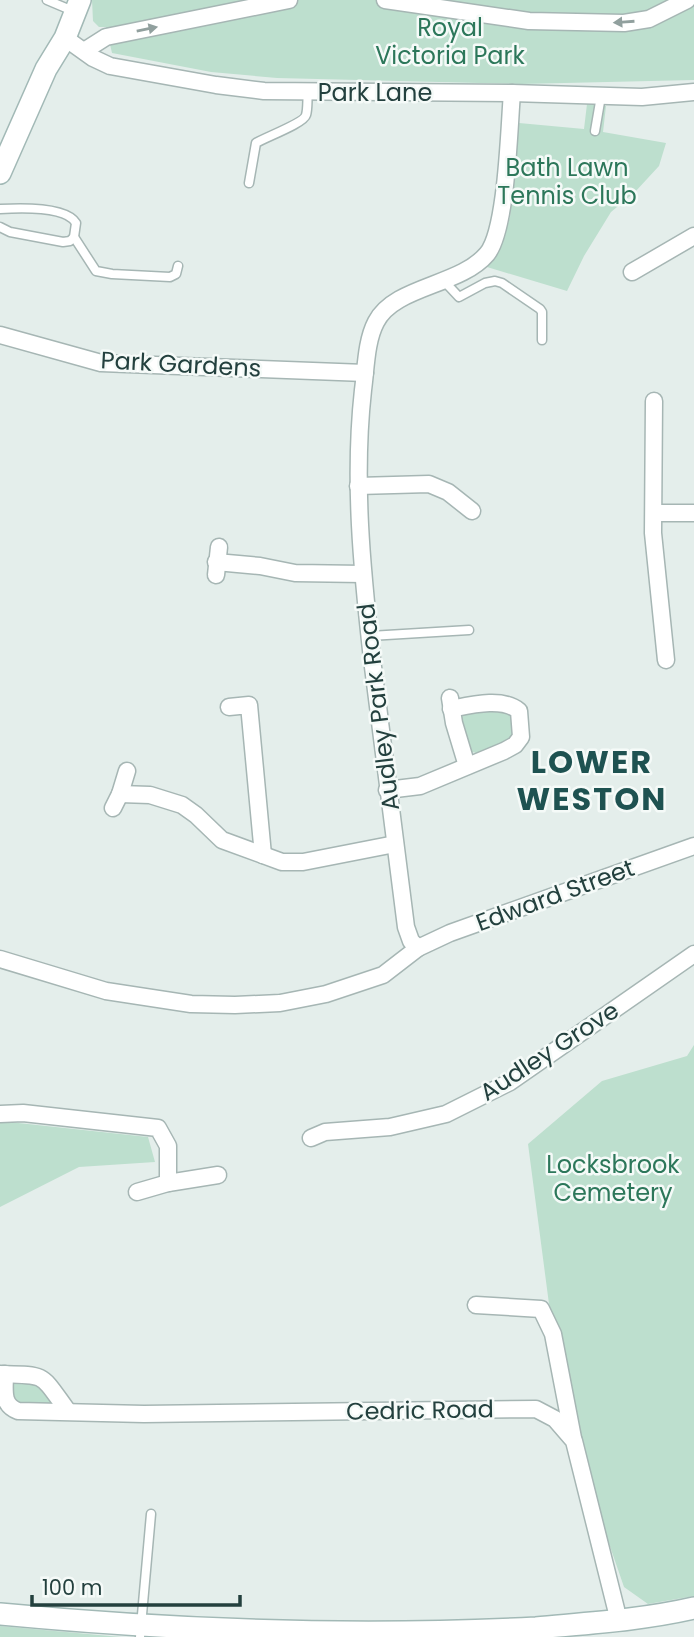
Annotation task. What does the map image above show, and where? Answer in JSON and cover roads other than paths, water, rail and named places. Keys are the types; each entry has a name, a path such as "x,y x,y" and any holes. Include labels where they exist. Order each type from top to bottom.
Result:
{"street":[{"path":"84,51 106,37 289,0"},
{"path":"385,0 528,21 624,23 649,19 687,0"},
{"path":"0,173 46,69 65,37 78,6"},
{"name":"Park Lane","path":"65,37 110,66 264,91 694,96"},
{"name":"Audley Park Road","path":"418,948 411,941 406,927 387,790 363,574 358,430 371,336 376,320 391,305 470,268 488,253 496,232 501,206 512,93"},
{"path":"632,272 694,236"},
{"name":"Park Gardens","path":"0,335 101,363 365,373"},
{"path":"654,401 653,533 666,660"},
{"path":"358,486 429,484 448,492 471,511"},
{"path":"654,513 694,513"},
{"path":"217,562 295,572 363,574"},
{"path":"387,790 421,786 467,766 515,745 521,737 519,711 511,705 451,703 467,766"},
{"path":"229,707 249,705 263,855"},
{"path":"127,771 117,801 150,795 182,805 222,840 282,862 303,862 395,844"},
{"name":"Edward Street","path":"418,948 450,933 694,846"},
{"path":"0,958 106,991 191,1004 235,1005 280,1003 326,994 383,975 418,948"},
{"name":"Audley Grove","path":"311,1138 325,1132 390,1127 446,1114 510,1082 694,954"},
{"path":"0,1114 158,1128 168,1146 168,1183"},
{"path":"136,1192 168,1183 218,1175"},
{"path":"476,1305 541,1309 553,1334 574,1441 619,1621"},
{"name":"Cedric Road","path":"67,1410 44,1378 36,1375 3,1374 5,1399 10,1408 18,1411 158,1414 520,1408 536,1409 555,1419 574,1441"},
{"path":"0,1614 141,1632 413,1637 619,1621 694,1608"}],"lane":[{"path":"47,0 78,6"},
{"path":"249,183 256,143 290,125 301,123 306,116 308,92"},
{"path":"595,131 601,96"},
{"path":"0,209 33,209 67,214 76,223 74,237 63,242 10,232 0,227"},
{"path":"74,237 96,271 170,276 176,274 178,266"},
{"path":"470,268 482,285"},
{"path":"444,281 459,297 482,285 495,281 502,283 540,309 542,340"},
{"path":"370,636 469,630"},
{"path":"141,1632 151,1514"}],"district":[{"name":"LOWER WESTON","path":"592,780"}],"park label":[{"name":"Royal Victoria Park","path":"450,41"},
{"name":"Bath Lawn Tennis Club","path":"567,181"},
{"name":"Locksbrook Cemetery","path":"613,1178"}]}
